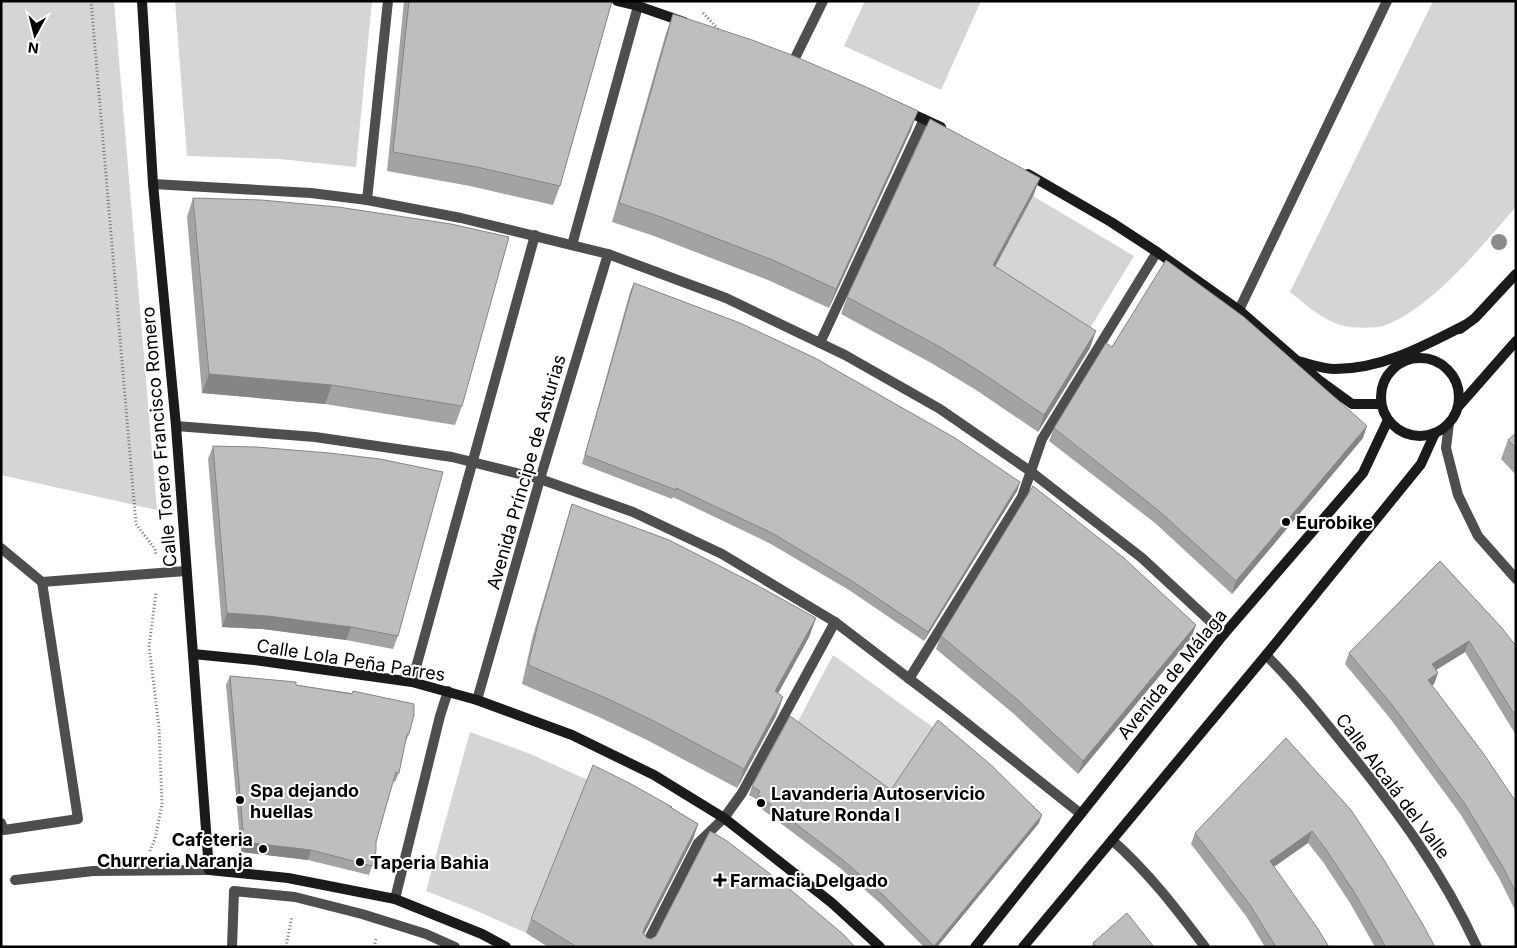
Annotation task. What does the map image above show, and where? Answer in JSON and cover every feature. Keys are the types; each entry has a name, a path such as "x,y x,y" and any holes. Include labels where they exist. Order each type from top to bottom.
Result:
{"street":[{"name":"Calle Torero Francisco Romero","path":"142,1 152,184 176,426 208,870"},
{"path":"367,200 388,1"},
{"path":"617,1 638,6 690,24"},
{"path":"794,61 822,1"},
{"path":"1239,310 1387,1"},
{"path":"572,245 638,6"},
{"path":"898,107 950,132"},
{"path":"820,343 924,119"},
{"path":"1017,168 1111,222 1157,252 1239,310 1319,380 1352,404 1381,404"},
{"path":"152,184 311,193 367,200 461,218 608,254 726,298 845,355 940,409 1030,471 1142,558 1224,634"},
{"path":"412,682 535,235"},
{"path":"909,679 1022,496 1042,439 1157,252"},
{"name":"Avenida Príncipe de Asturias","path":"477,700 540,479 608,254"},
{"path":"1421,358 1475,318 1516,274"},
{"path":"1296,360 1334,369 1376,364 1417,350 1465,326"},
{"path":"1458,408 1457,384 1451,374 1433,360 1410,359 1399,364 1384,381 1381,392 1381,404 1388,420 1397,430 1409,435 1422,436 1435,433 1449,423 1458,408 1516,341"},
{"name":"Avenida de Málaga","path":"975,947 1224,634 1363,473 1388,420"},
{"path":"1449,423 1446,448 1458,495 1478,536 1516,579"},
{"path":"176,426 315,437 473,462 540,479 632,512 722,554 834,622 1080,814"},
{"path":"1023,947 1266,655 1421,464 1435,433"},
{"path":"1,548 42,582 78,819 4,830 1,823"},
{"path":"42,582 186,571"},
{"path":"645,947 698,843 724,818 742,793 834,622"},
{"name":"Calle Lola Peña Parres","path":"193,654 254,660 412,682 477,700 580,739 654,775 724,818 832,903 880,947"},
{"name":"Calle Alcalá del Valle","path":"1266,655 1297,688 1378,787 1414,837 1459,908 1477,947"},
{"path":"395,899 440,716 448,691"},
{"path":"1112,840 1139,864 1166,895 1205,947"},
{"path":"15,880 93,871 208,870 288,878 395,899 482,934 506,947"},
{"path":"232,947 234,891 295,897 362,914 426,934 455,947"}],"path":[{"path":"91,1 136,524 155,549 158,573 149,646 159,727 162,804 155,839 141,871"},
{"path":"699,8 725,36"},
{"path":"374,947 376,939"}],"shaded area":[{"path":"1,1 114,1 157,510 1,475"},
{"path":"175,1 372,1 356,167 279,159 187,156"},
{"path":"865,1 981,1 941,90 844,46"},
{"path":"1433,1 1516,1 1516,207 1472,257 1420,306 1401,318 1383,326 1356,328 1340,325 1317,313 1290,292"},
{"path":"1033,196 1134,256 1081,343 986,282"},
{"path":"833,655 934,728 888,799 794,729"},
{"path":"470,732 528,753 588,780 526,933 426,891"}],"building":[{"path":"409,1 612,1 560,186 477,167 393,152"},
{"path":"673,14 794,56 918,111 836,289 775,261 661,217 619,203"},
{"path":"930,119 1040,178 993,265 1096,331 1044,415 940,347 847,297"},
{"path":"193,198 261,200 338,207 451,224 509,237 462,406 332,385 209,374"},
{"path":"1166,260 1244,317 1367,426 1236,581 1159,511 1054,428 1106,343 1112,347"},
{"path":"634,283 740,323 815,358 955,438 1020,482 928,632 852,581 772,533 676,488 676,490 585,455"},
{"path":"1516,433 1516,448 1508,440"},
{"path":"213,446 256,447 329,453 380,459 443,472 398,636 351,627 268,616 227,613"},
{"path":"1033,486 1124,558 1196,625 1083,761 1019,701 941,636"},
{"path":"572,504 669,540 816,618 775,691 783,697 744,769 654,721 606,698 528,665"},
{"path":"1440,561 1516,646 1516,717 1469,641 1432,664 1438,673 1428,680 1483,753 1516,802 1516,893 1503,867 1465,804 1393,706 1349,653"},
{"path":"230,676 296,682 296,685 352,694 353,691 414,704 414,715 409,734 407,734 399,773 396,772 388,799 376,842 372,866 311,850 244,842"},
{"path":"790,716 891,790 938,720 991,765 1042,815 934,946 884,896 843,860 758,795 760,791 752,786"},
{"path":"1286,738 1351,810 1384,860 1435,947 1386,947 1354,892 1312,831 1270,861 1329,947 1276,947 1250,905 1195,833"},
{"path":"593,765 672,807 670,807 698,824 644,929 643,933 647,938 651,939 656,936 710,831 727,841 786,886 844,935 855,947 577,947 531,919"},
{"path":"1127,913 1154,947 1097,947 1093,943"}],"place":[{"name":"Eurobike","path":"1286,522"},
{"name":"Spa dejando huellas","path":"240,800"},
{"name":"Lavanderia Autoservicio Nature Ronda I","path":"761,803"},
{"name":"Cafeteria Churreria Naranja","path":"263,849"},
{"name":"Taperia Bahia","path":"360,862"},
{"name":"Farmacia Delgado","path":"720,880"}]}
